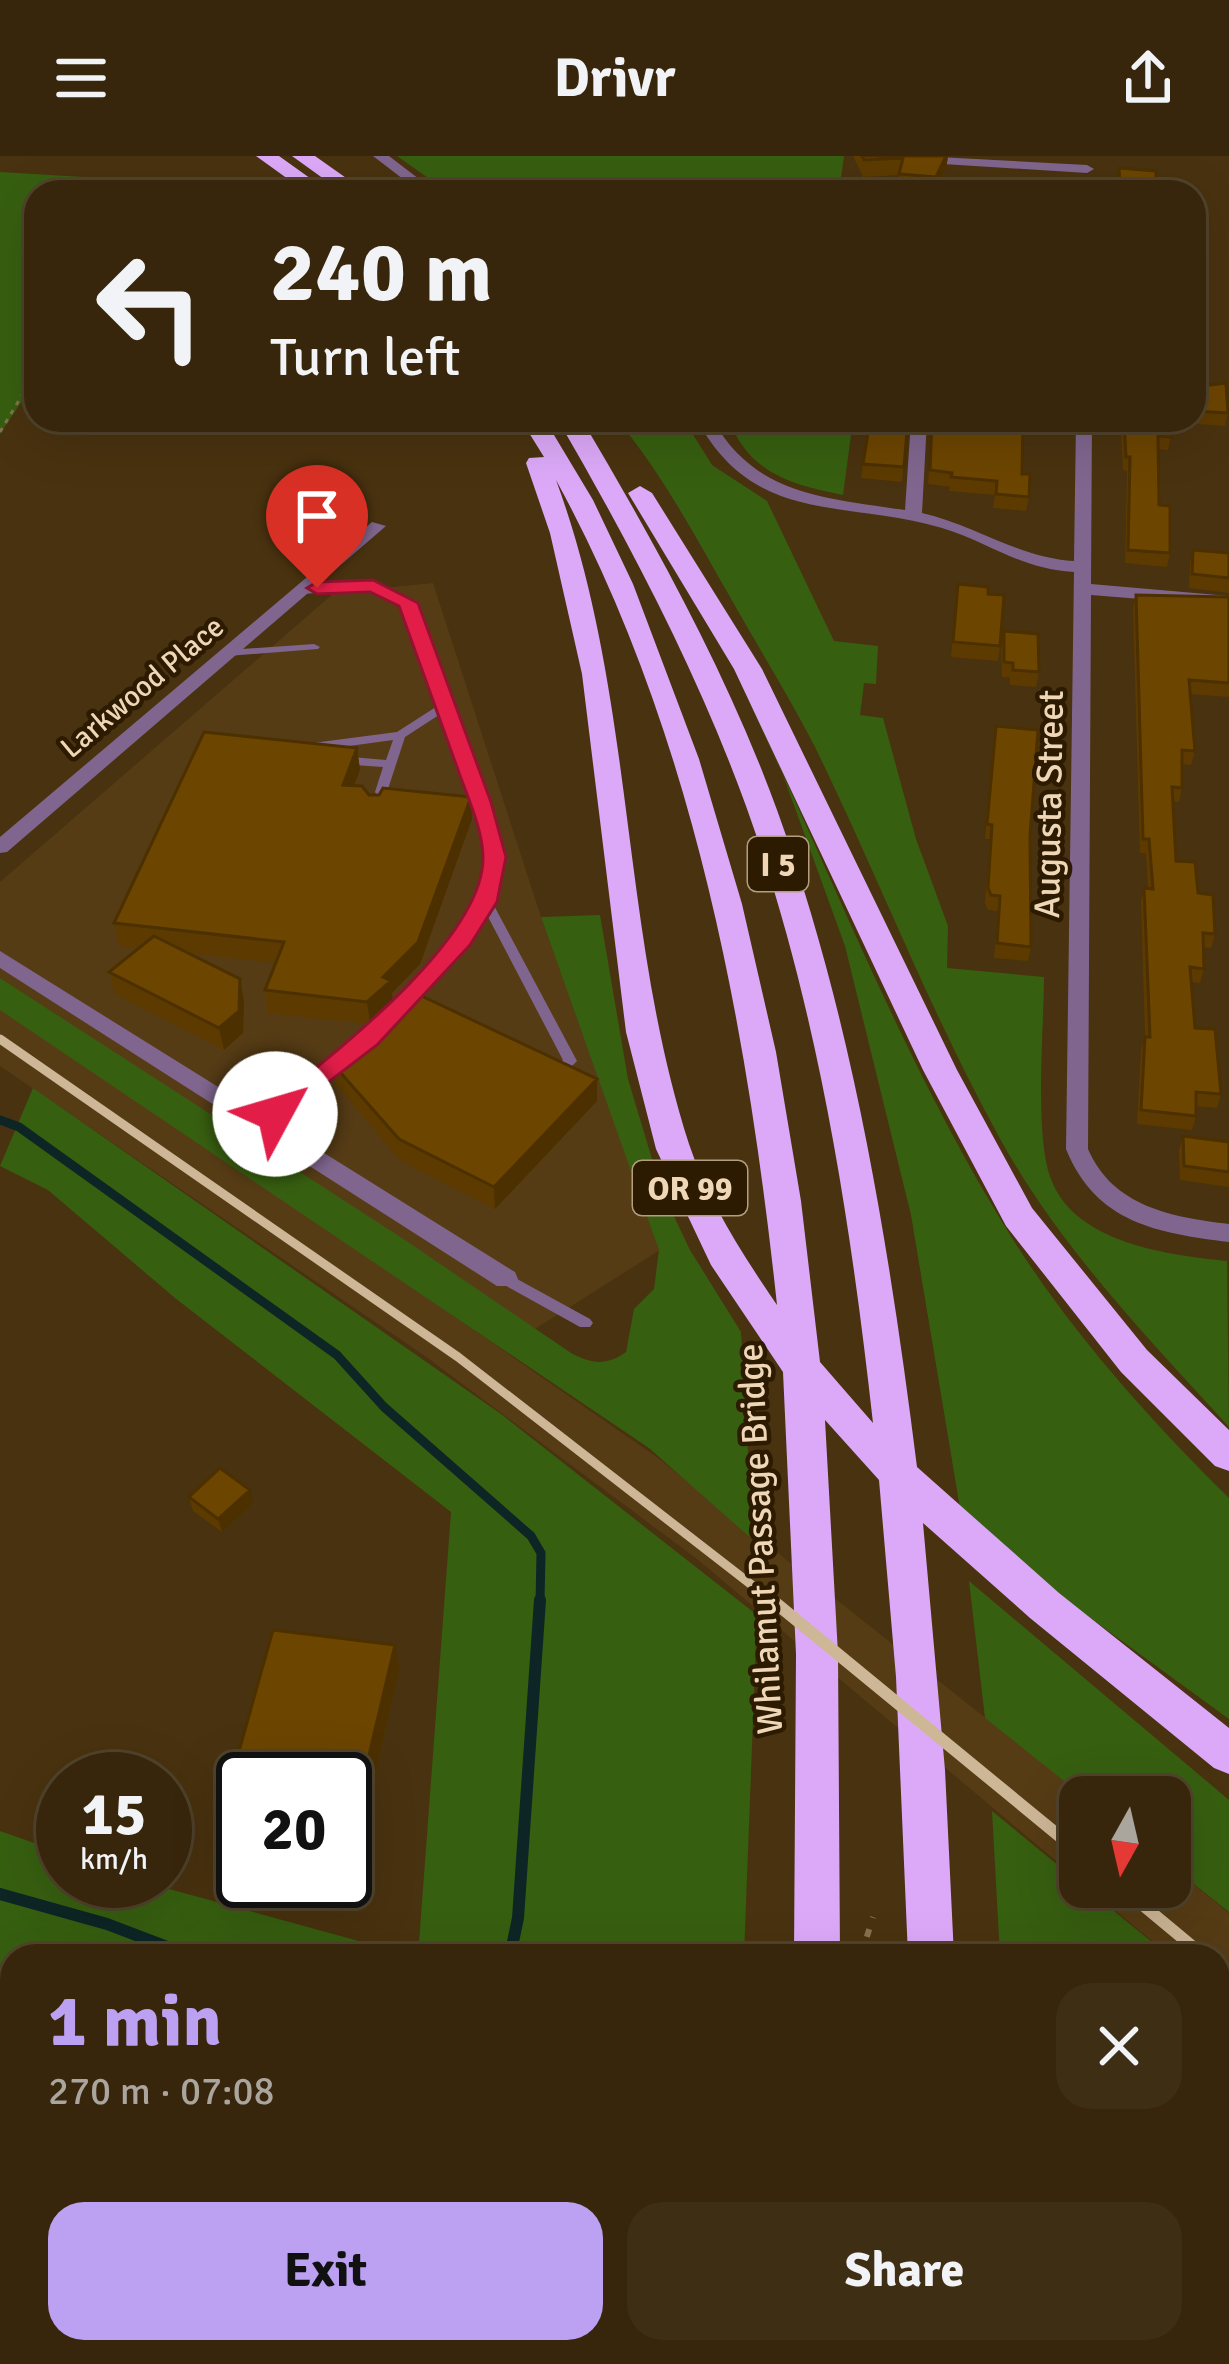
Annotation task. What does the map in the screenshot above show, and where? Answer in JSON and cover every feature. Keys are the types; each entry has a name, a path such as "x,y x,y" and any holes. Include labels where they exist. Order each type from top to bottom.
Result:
{"highway":[{"path":"266,156 301,180"},
{"path":"302,156 338,180"},
{"name":"OR 99","path":"527,432 567,541 608,726 625,924 643,1038 680,1168 713,1233 808,1377 872,1451 958,1533 1229,1754"},
{"name":"Whilamut Passage Bridge","path":"540,432 586,512 658,676 735,928 771,1118 808,1459 818,1659 817,1944"},
{"name":"I 5","path":"580,432 646,547 706,671 762,811 842,1105 884,1344 911,1579 930,1944"},
{"path":"587,432 615,456 674,543 748,669 940,1070 1019,1217 1134,1361 1229,1455"}],"street":[{"path":"380,156 413,180"},
{"path":"943,160 1087,163"},
{"path":"712,432 722,450 765,483 803,497 913,515 975,533 1085,578 1229,601"},
{"path":"913,515 918,432"},
{"name":"Augusta Street","path":"1084,432 1075,1130 1080,1161 1095,1184 1121,1204 1156,1221 1229,1233"},
{"name":"Larkwood Place","path":"0,847 378,526"},
{"path":"0,958 506,1279"}],"lane":[{"path":"302,590 354,584 400,595 415,613 480,802 494,857 486,902 462,939 386,1022"},
{"path":"228,653 314,647"},
{"path":"391,764 301,757 307,745 400,735 447,704"},
{"path":"375,810 400,735"},
{"path":"381,792 401,794"},
{"path":"460,800 480,802"},
{"path":"486,902 570,1061 556,1074 536,1063"},
{"path":"409,1000 430,1010"},
{"path":"263,1124 369,1039"},
{"path":"506,1279 585,1323"}],"path":[{"path":"0,432 24,392"},
{"path":"865,1944 873,1917"}],"shaded area":[{"path":"433,583 541,917 660,1250 535,1329 0,978 0,882 334,593"},
{"path":"0,1009 290,1202 658,1458 1059,1776 1059,1863 697,1559 425,1356 0,1066"},
{"path":"1191,1882 1229,1913 1229,1944 1156,1944 1112,1908 1191,1908"}],"green space":[{"path":"397,156 844,156 844,180 431,180"},
{"path":"0,172 134,180 24,180 24,398 0,434"},
{"path":"626,432 691,432 712,465 767,501 834,641 878,646 876,684 864,683 860,715 883,718 916,839 948,926 947,968 1044,977 1043,1136 1051,1179 1063,1201 1102,1232 1127,1242 1227,1261 1229,1427 1104,1288 1021,1175 949,1039 805,728 649,461"},
{"path":"735,432 851,432 843,495 774,474"},
{"path":"746,695 778,763 904,1039 1012,1238 1113,1374 1229,1498 1229,1719 1049,1588 961,1514 911,1215 845,946 783,775"},
{"path":"600,915 628,1079 661,1189 690,1250 741,1332 753,1540 649,1448 0,1010 0,978 571,1353 605,1361 626,1352 634,1309 654,1289 659,1250 541,917"},
{"path":"33,1088 501,1414 757,1615 744,1944 419,1944 451,1512 175,1298 48,1190 0,1166"},
{"path":"969,1581 1229,1800 1229,1912 1191,1882 1191,1776 1059,1777 985,1718"},
{"path":"992,1811 1059,1866 1059,1908 1110,1908 1154,1944 999,1944"},
{"path":"0,1831 36,1844 36,1908 192,1908 192,1895 216,1902 216,1908 238,1908 369,1944 0,1944"}],"building":[{"path":"862,156 946,156 936,177 899,174 903,158 864,160"},
{"path":"1119,168 1156,171 1156,180 1120,180"},
{"path":"1226,383 1228,413 1206,412 1206,386"},
{"path":"868,432 907,432 904,467 863,464"},
{"path":"932,432 1023,432 1022,474 1030,474 1029,497 996,494 997,481 930,470"},
{"path":"1125,432 1171,432 1171,437 1158,436 1159,505 1170,506 1170,553 1128,550 1130,457 1126,457"},
{"path":"1193,550 1229,553 1229,578 1192,574"},
{"path":"958,584 988,587 988,594 1004,595 1000,646 953,642"},
{"path":"1136,595 1229,597 1229,683 1189,680 1195,751 1182,750 1182,788 1172,787 1176,861 1195,862 1198,893 1213,895 1215,934 1203,933 1204,969 1190,967 1195,1028 1215,1029 1221,1094 1196,1092 1196,1116 1141,1110 1145,1037 1150,1037 1144,888 1153,889 1149,839 1143,839"},
{"path":"1004,631 1038,634 1039,672 1013,670 1013,663 1004,662"},
{"path":"996,726 1038,730 1030,836 1031,947 997,943 1000,896 991,895 988,888 992,825 987,824"},
{"path":"204,732 357,748 343,785 362,786 369,795 379,795 383,788 471,797 418,942 383,977 391,981 367,1002 265,990 284,942 114,923"},
{"path":"154,936 240,979 239,1011 219,1028 109,972"},
{"path":"409,990 597,1079 494,1187 399,1139 332,1063"},
{"path":"1183,1136 1229,1142 1229,1172 1184,1166"},
{"path":"220,1468 250,1490 218,1519 189,1497"},
{"path":"273,1630 395,1645 370,1752 239,1752"}],"waterway":[{"path":"0,1120 19,1127 337,1355 384,1407 531,1536 541,1553 540,1603"},
{"path":"513,1944 540,1600"},
{"path":"0,1894 160,1944"}],"railway":[{"path":"0,1039 458,1357 775,1603"},
{"path":"772,1600 1059,1836"},
{"path":"1146,1908 1190,1944"}],"route":[{"path":"275,1114 369,1039 462,939 486,902 494,857 480,802 415,613 400,595 386,589 354,584 317,588"}]}
